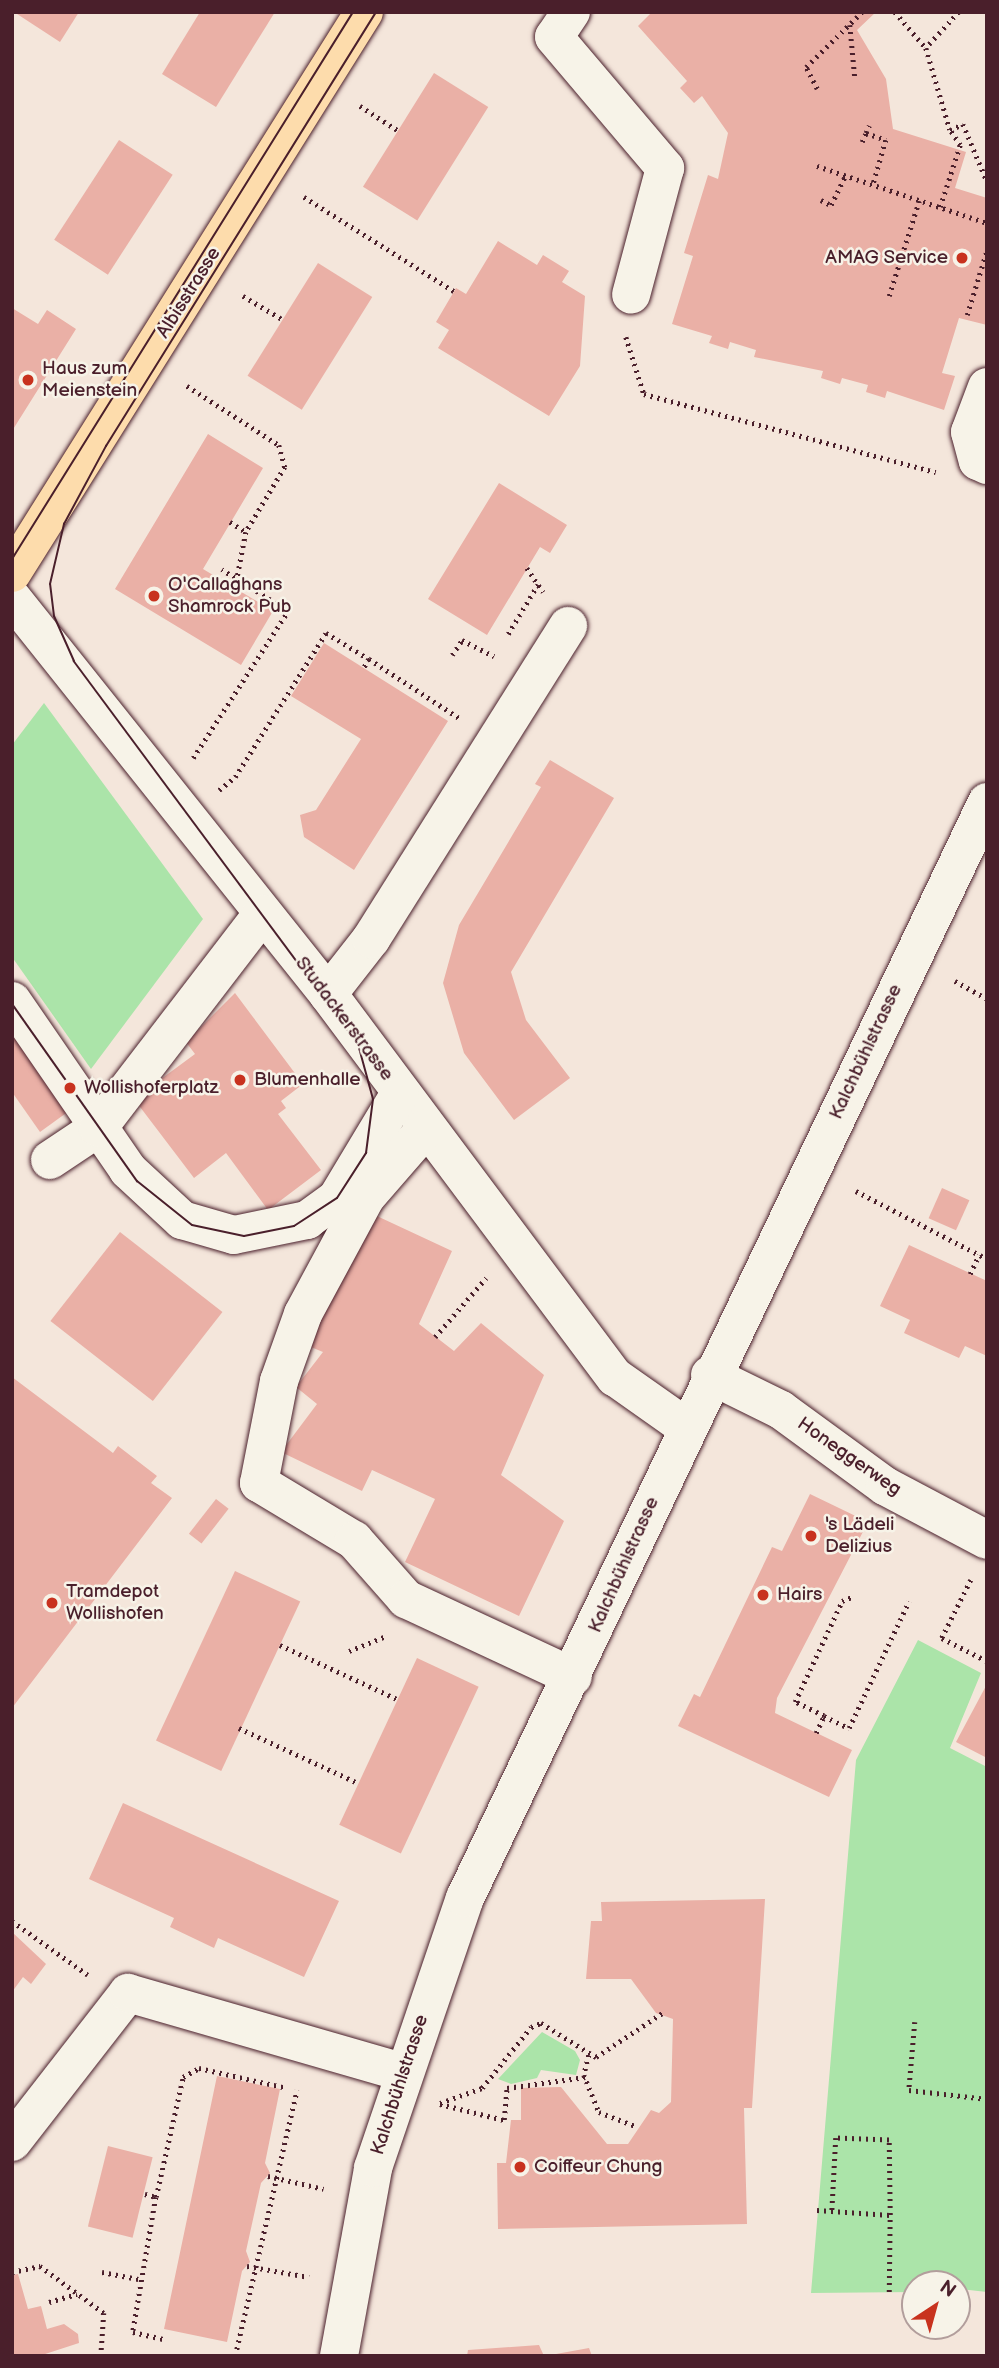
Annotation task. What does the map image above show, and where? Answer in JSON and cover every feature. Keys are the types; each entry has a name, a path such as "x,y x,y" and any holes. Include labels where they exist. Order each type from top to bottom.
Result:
{"main road":[{"name":"Albisstrasse","path":"12,573 364,12"}],"street":[{"path":"571,12 554,37 665,169 631,295"},
{"path":"983,463 970,432 987,387"},
{"name":"Studackerstrasse","path":"12,598 328,994 615,1377 686,1427"},
{"path":"328,994 371,939 568,626"},
{"name":"Kalchbühlstrasse","path":"339,2356 373,2168 401,2072 465,1898 573,1677 710,1375 987,802"},
{"path":"50,1160 98,1128 262,914"},
{"path":"12,1001 128,1170 182,1220 234,1236 307,1220 337,1198 400,1093"},
{"path":"426,1128 366,1197 303,1314 279,1381 259,1483 354,1540 405,1599 573,1677"},
{"name":"Honeggerweg","path":"710,1375 781,1410 981,1555"},
{"path":"12,2143 128,1993 401,2072"}],"path":[{"path":"817,89 806,67 862,12"},
{"path":"895,12 926,48 950,130 960,145 940,207"},
{"path":"926,48 958,12"},
{"path":"850,24 855,78"},
{"path":"360,106 399,131"},
{"path":"950,130 963,124 987,181"},
{"path":"862,142 869,126"},
{"path":"866,133 886,140 873,185"},
{"path":"817,166 987,223"},
{"path":"821,200 831,205 845,176"},
{"path":"304,197 454,291"},
{"path":"889,296 919,201"},
{"path":"967,315 987,250"},
{"path":"631,295 625,344 644,394 939,473 983,463"},
{"path":"243,296 282,319"},
{"path":"187,386 279,445 285,467 246,532 237,579"},
{"path":"230,522 246,532"},
{"path":"193,758 288,611 222,570"},
{"path":"452,655 462,640 493,658 538,583"},
{"path":"218,792 235,777 326,633 461,719 454,730"},
{"path":"364,668 369,659"},
{"path":"955,981 987,999"},
{"path":"856,1191 987,1259"},
{"path":"970,1274 979,1255"},
{"path":"435,1337 486,1278"},
{"path":"981,1555 942,1639 987,1661"},
{"path":"852,1597 842,1601 795,1702 849,1728 909,1601"},
{"path":"349,1651 385,1637 396,1643"},
{"path":"279,1644 397,1699"},
{"path":"816,1733 824,1716"},
{"path":"239,1728 358,1783"},
{"path":"12,1920 62,1959"},
{"path":"585,2077 531,2080 507,2088 504,2120 439,2104 482,2088 531,2027 541,2023 596,2057 664,2012"},
{"path":"915,2022 909,2090 987,2099"},
{"path":"589,2054 585,2077 599,2112 636,2126"},
{"path":"163,2339 133,2332 138,2279 183,2077 200,2068 307,2092"},
{"path":"235,2356 295,2090"},
{"path":"832,2211 836,2138 890,2140 889,2292"},
{"path":"268,2176 324,2189"},
{"path":"145,2194 156,2197"},
{"path":"817,2210 890,2215"},
{"path":"12,2272 40,2266 104,2314 101,2356"},
{"path":"247,2266 309,2277"},
{"path":"102,2272 138,2279"},
{"path":"49,2302 77,2294"}],"green space":[{"path":"44,703 203,919 91,1069 12,957 12,745"},
{"path":"918,1640 981,1673 950,1748 987,1767 987,2292 971,2290 971,2270 901,2270 901,2292 811,2293 856,1760"},
{"path":"542,2032 575,2051 580,2060 576,2075 541,2070 537,2078 511,2084 498,2079"}],"building":[{"path":"14,12 79,12 60,42"},
{"path":"200,12 275,12 216,107 162,74"},
{"path":"652,12 876,12 857,30 886,79 893,129 966,152 955,188 987,198 987,325 959,318 942,373 955,376 944,410 887,391 885,398 866,392 868,385 842,378 840,384 821,378 823,371 754,357 756,350 730,342 728,349 709,343 712,336 672,324 693,256 684,253 708,175 718,179 728,133 702,96 694,103 680,88 687,81 638,26"},
{"path":"434,73 488,107 417,221 363,187"},
{"path":"119,140 173,175 108,275 54,240"},
{"path":"498,241 537,265 543,255 569,271 562,282 585,296 580,366 549,416 438,348 449,330 436,322 456,288 466,294"},
{"path":"318,263 372,297 302,410 248,376"},
{"name":"Haus zum Meienstein","path":"12,308 38,324 47,310 76,329 12,431"},
{"path":"208,434 263,468 203,569 273,611 241,665 115,589"},
{"path":"499,483 567,525 550,553 540,547 487,635 428,599"},
{"path":"324,643 448,721 354,870 304,837 300,815 316,810 361,739 291,696"},
{"path":"550,760 614,798 511,972 526,1020 570,1078 514,1120 464,1053 443,983 459,925 541,787 535,784"},
{"path":"235,993 303,1084 281,1101 286,1108 278,1114 321,1170 268,1210 226,1153 194,1178 134,1099 195,1054 186,1042"},
{"path":"12,1029 69,1111 40,1132 12,1092"},
{"path":"942,1188 969,1200 956,1230 929,1218"},
{"path":"364,1210 452,1251 419,1324 454,1351 481,1323 544,1375 501,1475 564,1521 519,1616 405,1562 435,1499 372,1470 362,1491 281,1452 317,1404 296,1387 323,1352 301,1343"},
{"path":"120,1232 222,1312 153,1401 50,1321"},
{"path":"909,1245 987,1281 987,1356 965,1346 959,1358 904,1333 910,1320 880,1306"},
{"name":"Tramdepot Wollishofen","path":"12,1377 113,1453 118,1446 157,1476 151,1483 172,1498 12,1708"},
{"path":"810,1494 868,1522 777,1698 775,1713 852,1750 829,1797 678,1726 694,1694 700,1697 772,1547 782,1551"},
{"path":"216,1499 229,1509 202,1544 189,1534"},
{"path":"235,1571 300,1601 221,1771 156,1740"},
{"path":"417,1658 479,1687 401,1853 339,1825"},
{"path":"987,1684 987,1758 956,1742"},
{"path":"123,1803 339,1901 304,1977 218,1938 214,1948 170,1927 174,1918 89,1879"},
{"path":"765,1899 752,2108 744,2108 747,2224 498,2229 497,2163 506,2163 511,2120 521,2120 521,2088 561,2087 607,2144 628,2144 651,2110 659,2113 671,2102 673,2019 656,2013 631,1979 586,1979 591,1921 602,1921 601,1902"},
{"path":"12,1932 46,1964 31,1984 23,1977 12,1992"},
{"path":"217,2076 280,2089 265,2163 270,2173 261,2183 246,2251 250,2262 242,2271 227,2342 164,2329"},
{"path":"108,2146 153,2157 133,2238 88,2227"},
{"path":"18,2274 28,2309 41,2306 47,2329 64,2324 78,2334 79,2343 39,2356 12,2356 12,2275"},
{"path":"539,2345 544,2356 467,2356 468,2350"},
{"path":"589,2348 592,2356 556,2356 556,2354"}],"tram line":[{"path":"12,559 353,12"},
{"path":"12,1004 137,1181 192,1225 244,1236 294,1226 337,1198 366,1153 373,1099 358,1044 74,661 54,616 50,584 64,524 106,446 376,12"}],"place":[{"name":"AMAG Service","path":"962,258"},
{"name":"Haus zum Meienstein","path":"28,380"},
{"name":"O'Callaghans Shamrock Pub","path":"154,596"},
{"name":"Blumenhalle","path":"240,1080"},
{"name":"Wollishoferplatz","path":"70,1088"},
{"name":"'s Lädeli Delizius","path":"811,1536"},
{"name":"Hairs","path":"763,1595"},
{"name":"Tramdepot Wollishofen","path":"52,1603"},
{"name":"Coiffeur Chung","path":"520,2167"}]}
